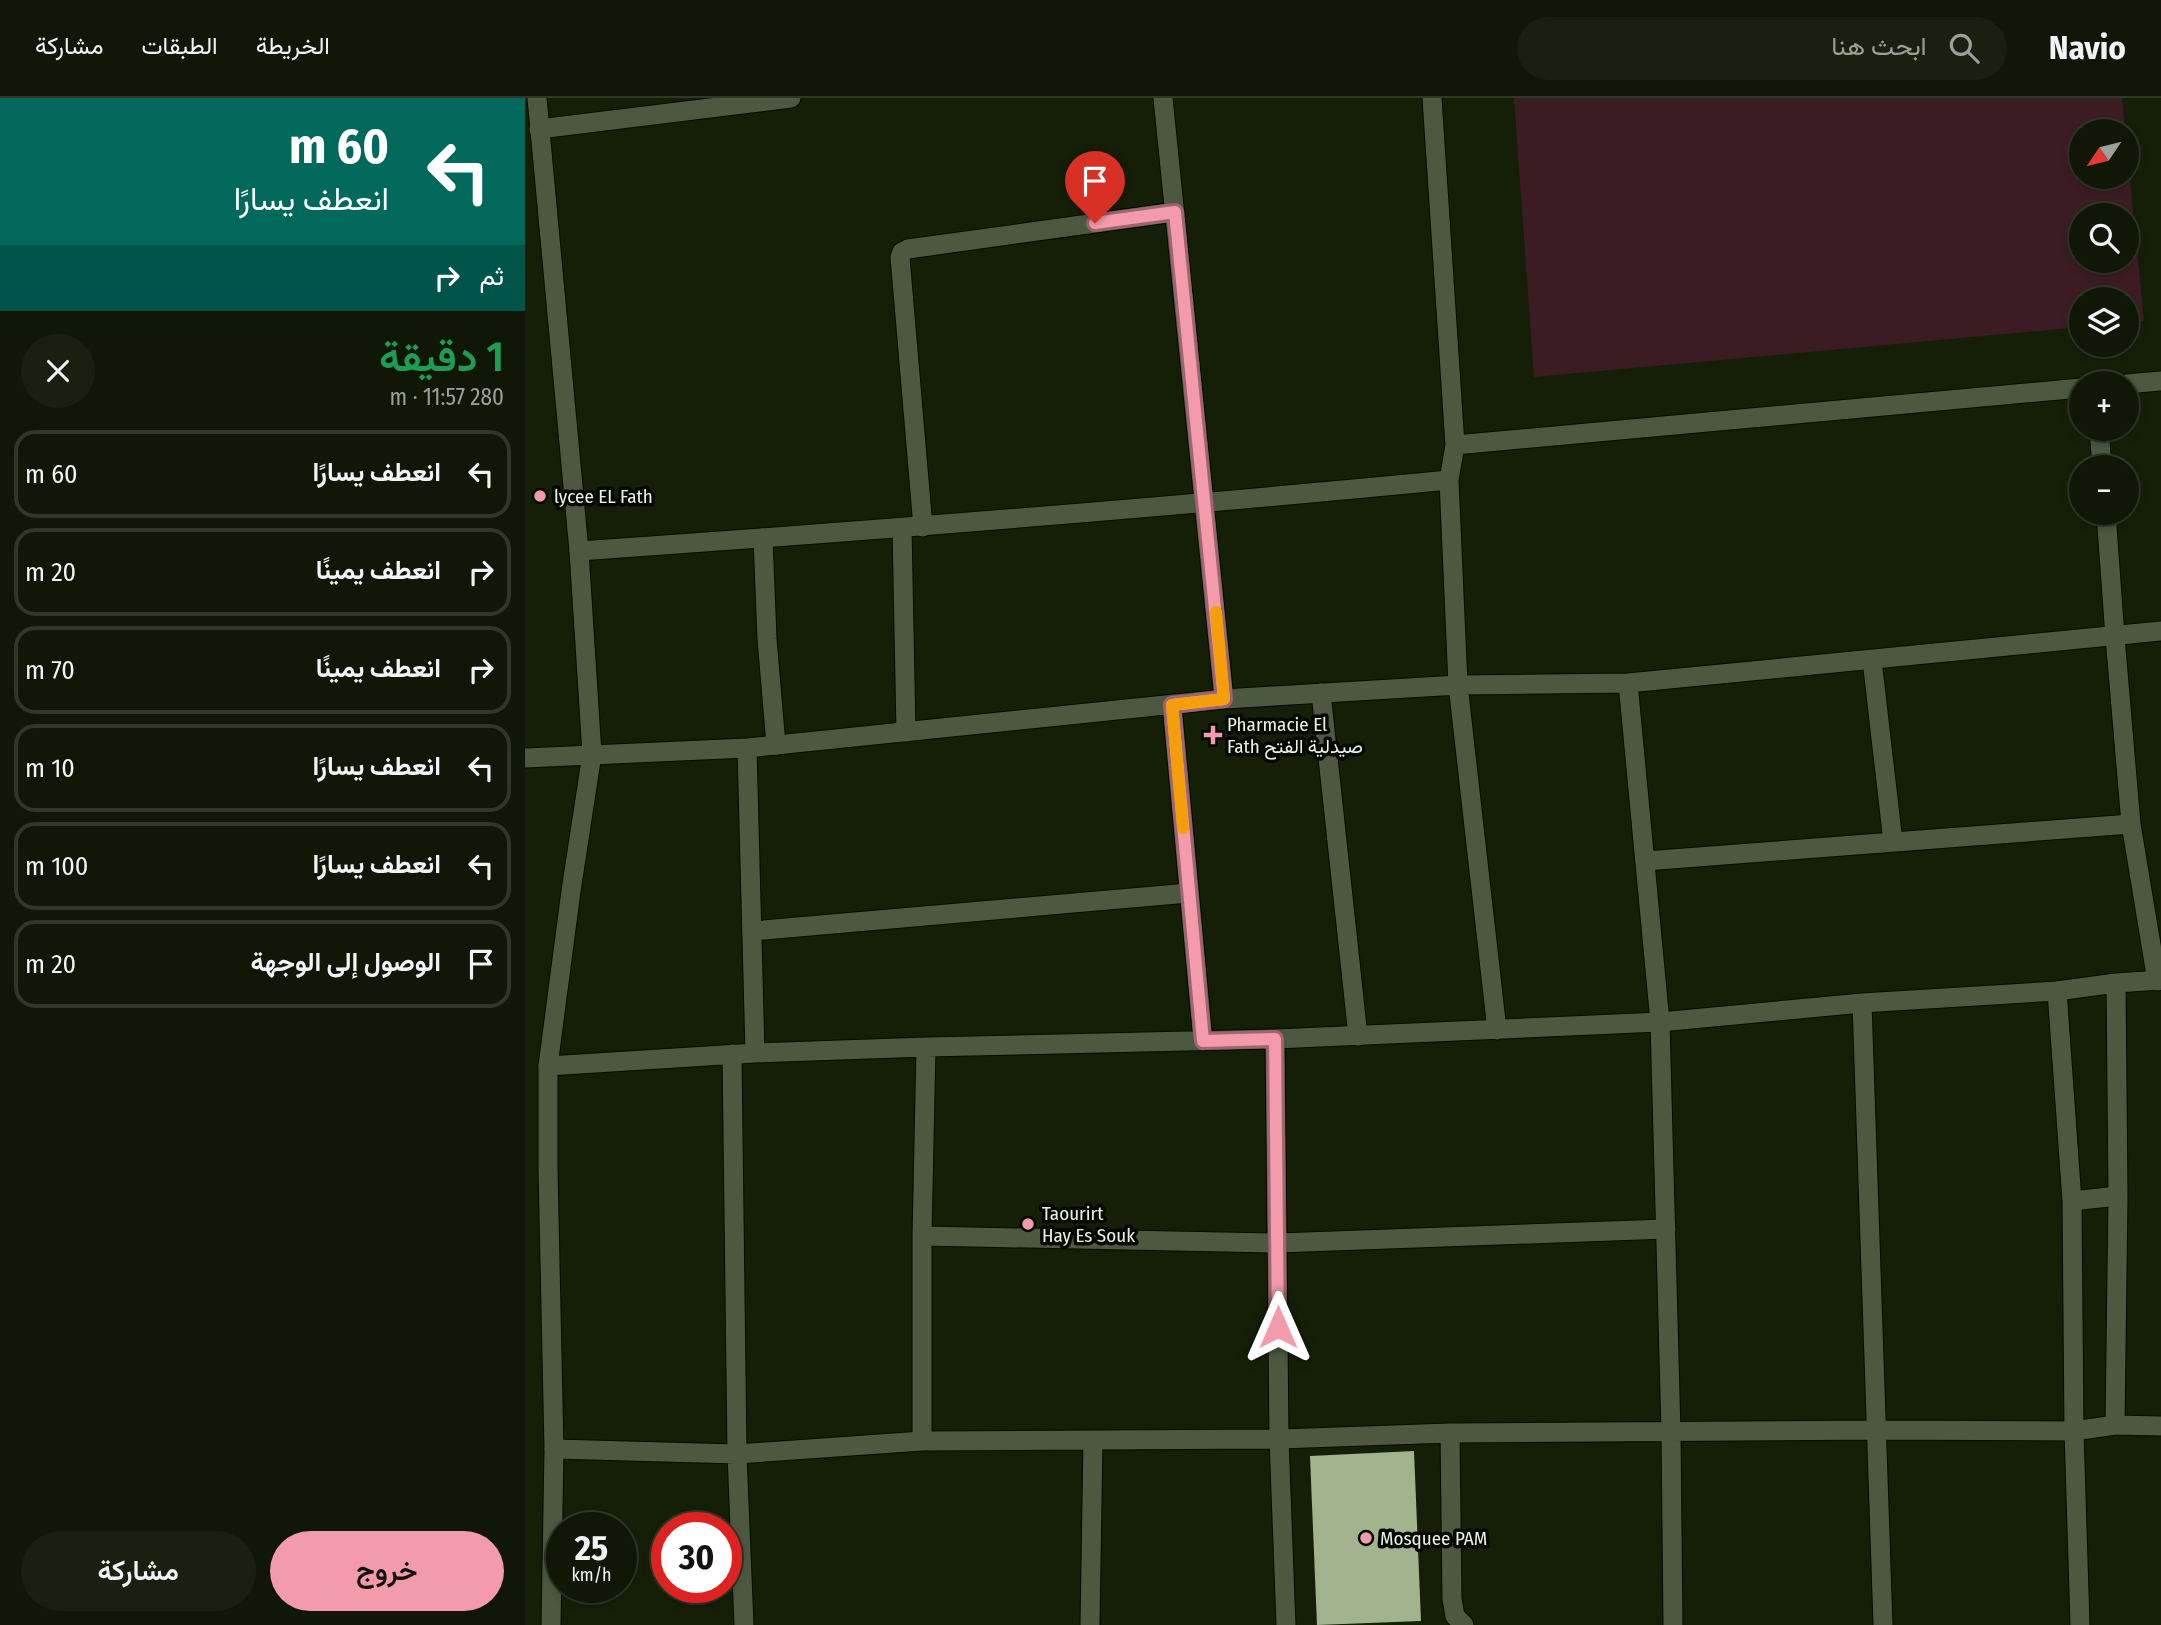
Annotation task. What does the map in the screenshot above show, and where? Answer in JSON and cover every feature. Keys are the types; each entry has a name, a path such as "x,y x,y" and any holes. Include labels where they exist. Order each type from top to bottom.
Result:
{"street":[{"path":"537,98 579,551 591,754 548,1066 554,1449 551,1625"},
{"path":"539,129 791,98"},
{"path":"1163,98 1224,699"},
{"path":"1432,98 1455,445 1449,480 1458,685 1497,1030"},
{"path":"923,527 900,257 902,252 1175,212"},
{"path":"2139,383 2161,381"},
{"path":"1455,445 2069,389"},
{"path":"579,551 1206,504 1449,480"},
{"path":"548,1066 755,1053 1275,1039 1497,1030 1660,1021 1862,1003 2057,991 2159,980 2131,824 2107,525"},
{"path":"902,528 906,732"},
{"path":"762,538 776,745"},
{"path":"525,758 747,748 1224,699 1458,685 1628,683 2161,631"},
{"path":"1872,660 1893,842"},
{"path":"1628,683 1660,1021 1671,1432 1673,1625"},
{"path":"1321,694 1358,1036"},
{"path":"1172,705 1203,1041"},
{"path":"747,748 755,1053"},
{"path":"1644,861 2131,824"},
{"path":"753,931 1189,893"},
{"path":"2115,1425 2118,1196 2116,983"},
{"path":"2057,991 2072,1201 2074,1431 2080,1625"},
{"path":"1862,1003 1883,1625"},
{"path":"1275,1039 1279,1439 1286,1625"},
{"path":"922,1441 926,1047"},
{"path":"732,1054 737,1454 744,1625"},
{"path":"2072,1201 2118,1196"},
{"path":"922,1236 1278,1243 1666,1229"},
{"path":"554,1449 737,1454 922,1441 1279,1439 1450,1433 2074,1431 2115,1425 2161,1426"},
{"path":"1450,1433 1452,1599 1455,1616 1464,1625"},
{"path":"1090,1625 1093,1440"}],"shaded area":[{"path":"1514,98 2122,98 2124,119 2069,119 2069,189 2131,189 2132,203 2069,203 2069,273 2139,273 2139,271 2144,321 2139,322 2139,287 2069,287 2069,328 1534,377"}],"building":[{"name":"Mosquee PAM","path":"1414,1451 1421,1621 1317,1625 1310,1456"}],"slow traffic":[{"path":"1183,828 1172,705 1224,699 1216,612"}],"place":[{"name":"lycee EL Fath","path":"540,496"},
{"name":"Pharmacie El Fath صيدلية الفتح","path":"1213,735"},
{"name":"Taourirt Hay Es Souk","path":"1028,1224"},
{"name":"Mosquee PAM","path":"1366,1538"}],"route":[{"path":"1095,223 1175,212 1224,699 1172,705 1203,1041 1275,1039 1278,1327"}]}
